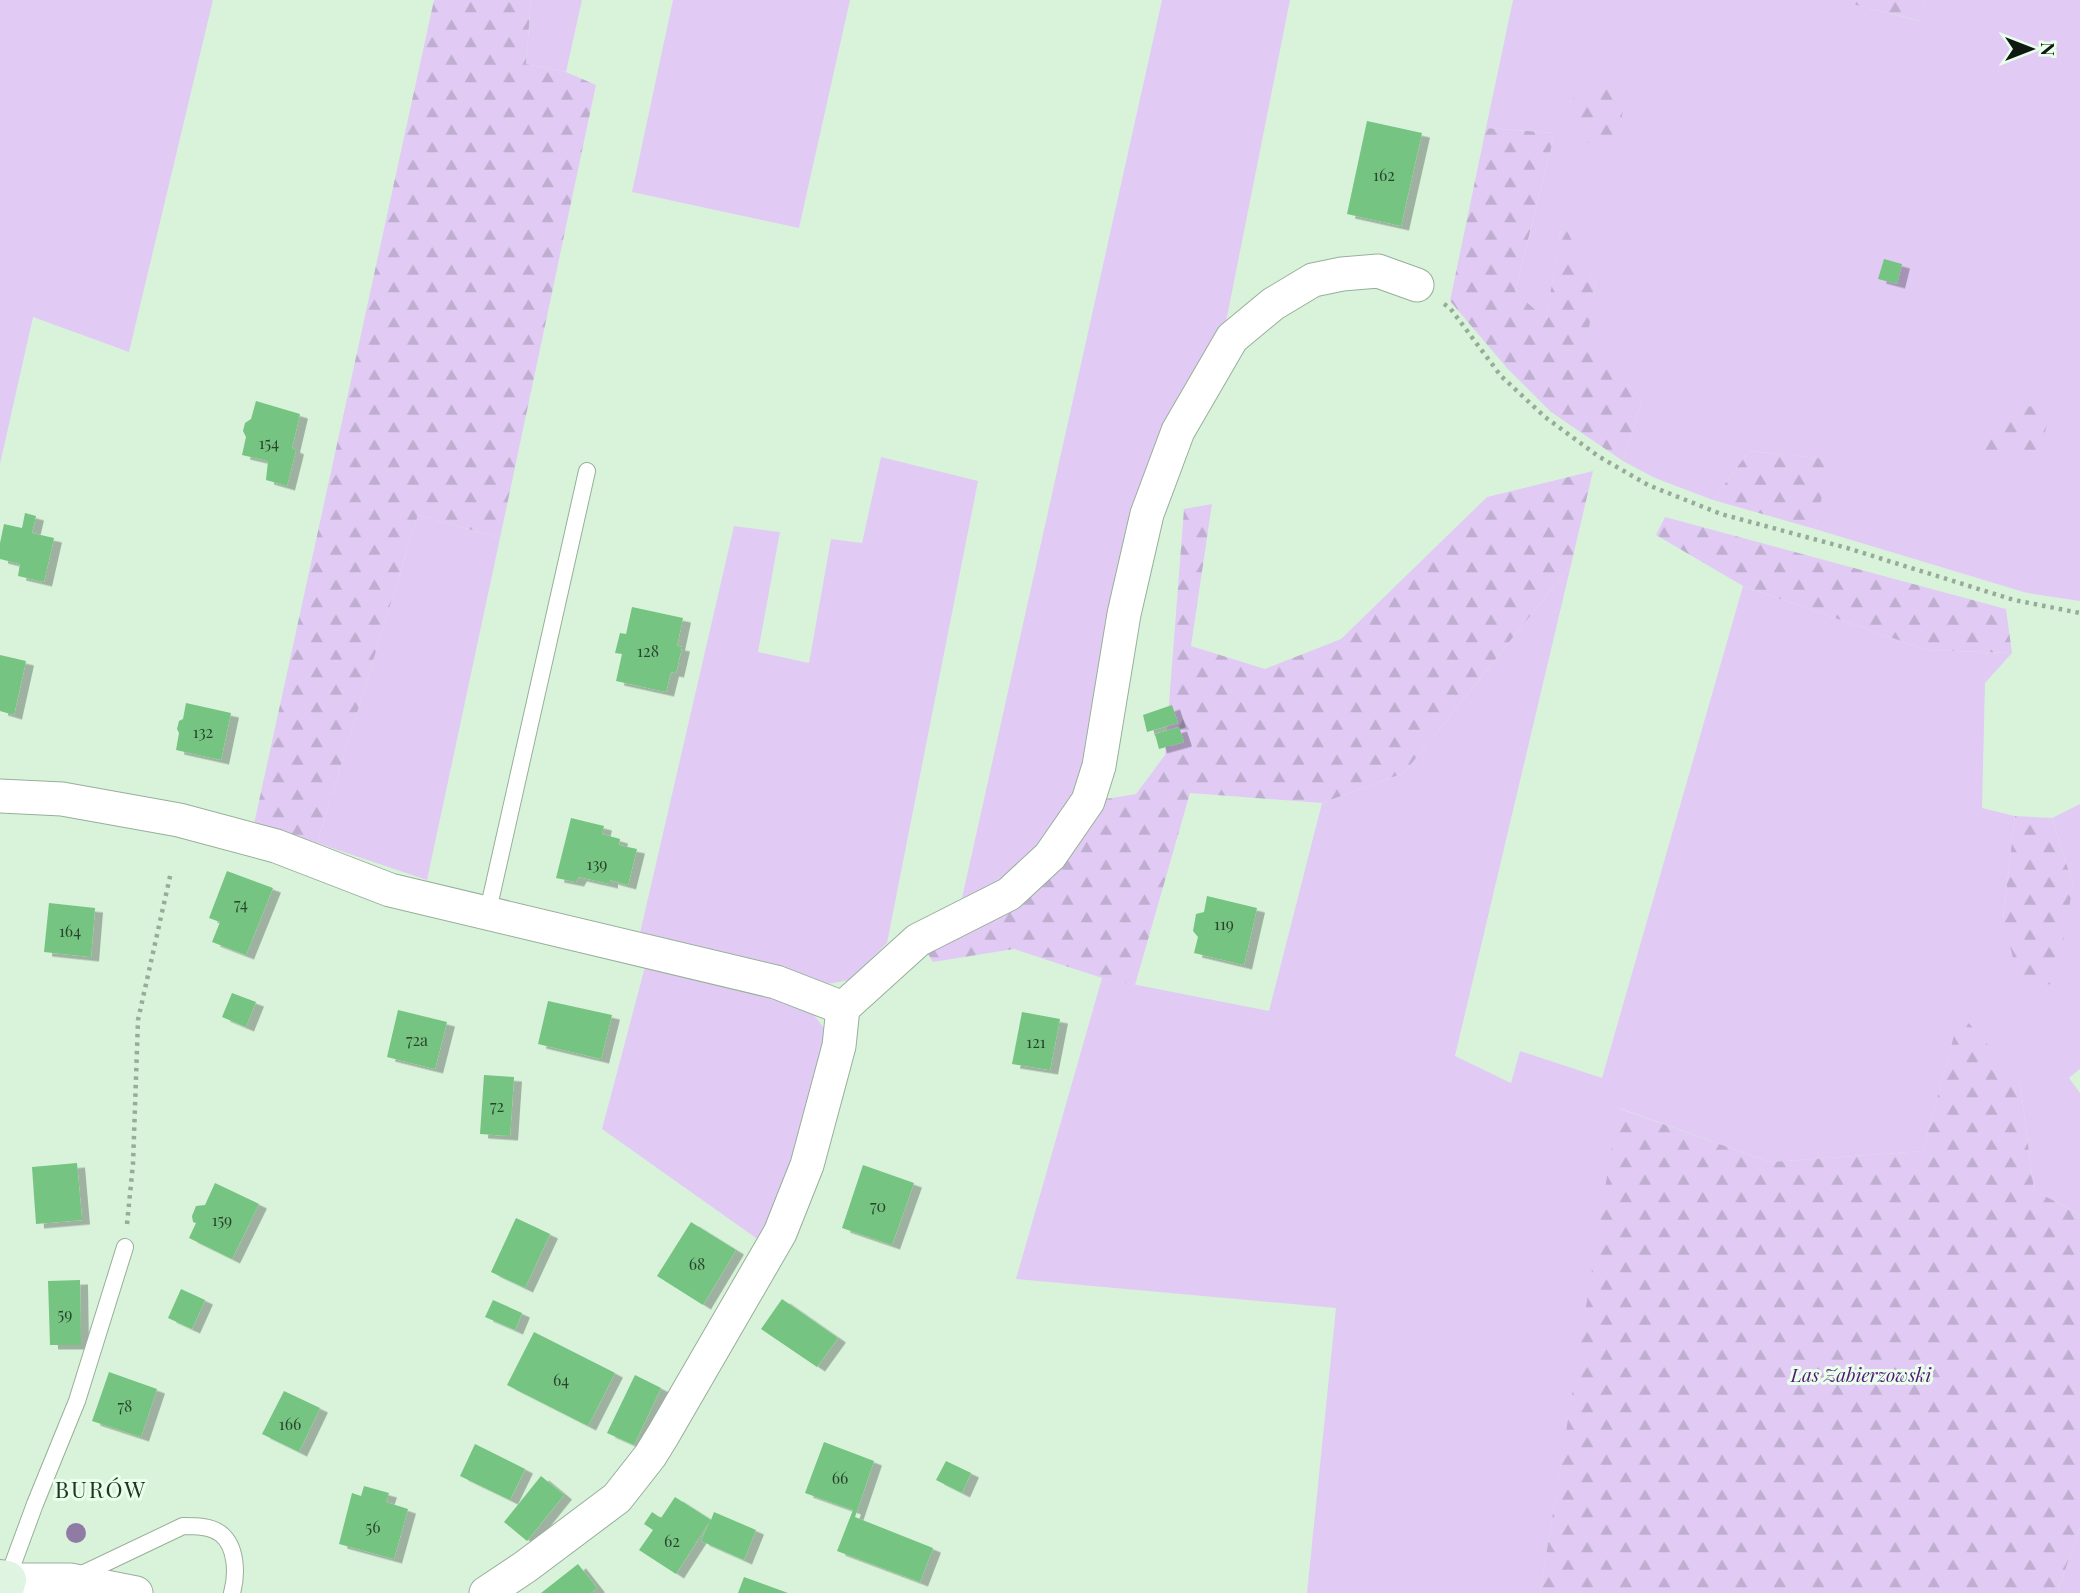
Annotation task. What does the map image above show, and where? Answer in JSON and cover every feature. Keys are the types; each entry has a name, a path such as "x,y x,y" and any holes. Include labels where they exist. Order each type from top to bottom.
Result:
{"street":[{"path":"486,1593 617,1498 663,1435 780,1233 807,1165 839,1046 843,1008 918,940 1009,894 1050,856 1088,801 1099,766 1124,614 1147,514 1178,431 1232,338 1273,304 1313,281 1342,274 1378,271 1417,285"},
{"path":"0,796 62,799 178,820 276,846 390,890 776,982 843,1008"},
{"path":"3,1584 70,1580 136,1593"}],"lane":[{"path":"487,915 544,652 587,471"},
{"path":"3,1584 78,1401 125,1247"},
{"path":"70,1580 183,1526 201,1526 222,1535 234,1555 235,1581 232,1593"}],"path":[{"path":"1417,285 1450,308 1501,376 1545,417 1598,456 1648,485 1721,514 1847,548 2014,600 2080,613"},
{"path":"125,1247 133,1164 138,1020 172,872"}],"green space":[{"path":"0,0 213,0 129,352 33,317 0,464"},
{"path":"434,0 531,0 526,64 566,72 596,85 500,538 418,515 317,843 254,824"},
{"path":"531,0 582,0 566,72 526,64"},
{"path":"673,0 850,0 799,228 632,192"},
{"path":"1162,0 1290,0 1224,332 1174,411 1087,762 1071,798 1053,831 1029,860 993,885 962,898"},
{"path":"1513,0 1845,0 1920,21 1925,0 2080,0 2080,601 2027,593 1815,529 1829,459 1749,451 1713,500 1655,478 1623,461 1642,401 1587,334 1596,285 1562,223 1546,321 1515,291 1555,133 1486,128"},
{"path":"1925,0 1921,21 1844,2"},
{"path":"1570,83 1627,83 1618,142 1583,143"},
{"path":"1486,128 1555,133 1515,291 1546,320 1562,222 1596,285 1588,334 1642,401 1623,461 1551,412 1507,368 1450,301"},
{"path":"2053,404 2038,457 1975,450 2006,409"},
{"path":"1749,451 1830,459 1815,529 1713,500"},
{"path":"881,457 978,481 887,943 850,980 827,984 640,933 734,526 780,532 758,652 809,663 831,539 862,543"},
{"path":"1593,471 1571,565 1404,773 1322,803 1190,793 1135,985 1102,978 1014,949 933,962 923,946 1099,800 1136,794 1165,755 1184,509 1212,504 1191,646 1265,669 1341,639 1487,497"},
{"path":"418,515 500,538 427,880 317,843"},
{"path":"1665,517 2006,609 2012,653 1927,650 1743,586 1656,535"},
{"path":"1571,565 1455,1056 1511,1083 1520,1051 1602,1078 1743,586 1927,650 2012,653 1985,683 1982,808 2015,816 2003,919 2073,885 2052,818 2080,804 2080,1069 2069,1078 2080,1093 2080,1215 2034,1190 2020,1082 1960,1014 1923,1151 1770,1162 1619,1108 1540,1593 1307,1593 1336,1308 1016,1279 1102,978 1269,1011 1322,803 1404,773"},
{"path":"2015,816 2052,818 2073,885 2056,982 2022,993 2003,919"},
{"path":"646,963 808,1007 832,1039 815,1109 763,1243 602,1129"},
{"name":"Las Zabierzowski","path":"1960,1013 2020,1082 2034,1190 2080,1215 2080,1528 2058,1590 2061,1593 1540,1593 1618,1108 1770,1162 1923,1151"},
{"path":"2080,1528 2080,1593 2061,1593 2058,1590"}],"building":[{"path":"1367,121 1422,133 1401,226 1347,214"},
{"path":"1884,259 1902,264 1897,284 1878,279"},
{"path":"256,401 300,414 292,448 296,450 287,486 266,480 268,461 242,455 246,437 243,431 245,423 251,419"},
{"path":"25,513 36,516 32,533 54,538 44,582 18,576 20,564 0,559 4,524 22,528"},
{"path":"632,607 683,618 677,646 682,647 676,673 671,672 666,692 616,681 622,654 615,653 620,633 626,634"},
{"path":"0,655 26,661 14,715 0,711"},
{"path":"186,703 231,713 221,760 176,750 179,733 177,729 179,721 183,719"},
{"path":"1172,705 1178,723 1147,732 1143,715"},
{"path":"1179,727 1184,742 1159,749 1155,734"},
{"path":"571,818 604,826 602,834 620,839 619,845 637,849 628,885 610,880 610,884 579,877 576,882 556,878"},
{"path":"227,871 273,888 246,955 212,942 220,922 209,918"},
{"path":"1207,896 1257,908 1244,965 1194,953 1198,937 1193,931 1196,914 1204,912"},
{"path":"49,903 95,908 91,957 44,952"},
{"path":"232,993 256,1002 246,1027 222,1017"},
{"path":"548,1001 612,1015 601,1059 538,1044"},
{"path":"398,1010 447,1022 435,1069 387,1057"},
{"path":"1022,1012 1060,1019 1050,1070 1012,1064"},
{"path":"484,1075 514,1077 510,1136 480,1134"},
{"path":"77,1163 82,1220 36,1224 32,1167"},
{"path":"863,1165 914,1183 892,1245 842,1228"},
{"path":"215,1183 259,1204 232,1259 189,1238 196,1223 193,1222 192,1216 196,1206 205,1205"},
{"path":"516,1218 550,1234 525,1288 491,1272"},
{"path":"691,1222 736,1250 703,1305 657,1276"},
{"path":"80,1280 81,1345 50,1345 48,1281"},
{"path":"181,1289 205,1300 192,1329 168,1318"},
{"path":"782,1299 838,1338 817,1367 761,1329"},
{"path":"493,1300 522,1313 515,1330 485,1317"},
{"path":"534,1332 615,1373 588,1426 507,1385"},
{"path":"109,1372 157,1389 141,1437 92,1421"},
{"path":"635,1375 661,1388 634,1445 607,1433"},
{"path":"284,1391 320,1408 299,1452 262,1434"},
{"path":"824,1442 874,1461 855,1517 933,1548 920,1582 837,1551 853,1510 805,1493"},
{"path":"475,1444 525,1469 510,1500 460,1476"},
{"path":"946,1461 971,1473 962,1493 936,1480"},
{"path":"541,1476 564,1495 527,1541 504,1522"},
{"path":"364,1486 389,1493 386,1502 408,1509 394,1559 339,1544 352,1493 361,1496"},
{"path":"675,1497 711,1520 714,1512 756,1530 744,1560 701,1541 710,1521 676,1574 639,1550 653,1530 644,1524 652,1512 661,1518"},
{"path":"578,1564 597,1588 591,1593 541,1593"},
{"path":"744,1577 788,1593 738,1593"}],"district":[{"name":"BURÓW","path":"101,1488"}]}
